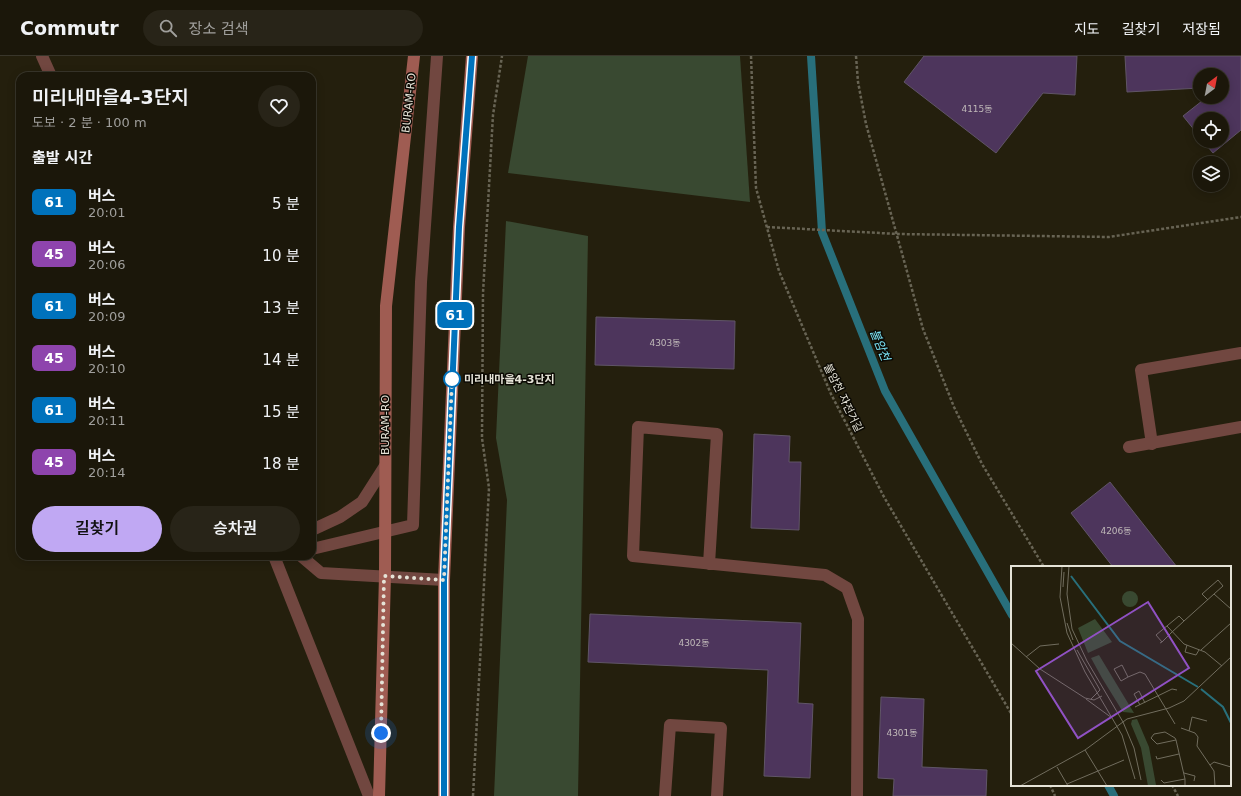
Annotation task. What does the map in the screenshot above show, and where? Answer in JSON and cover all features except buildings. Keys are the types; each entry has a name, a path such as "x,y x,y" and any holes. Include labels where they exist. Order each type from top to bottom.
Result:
{"street":[{"path":"42,56 49,72"},
{"name":"BURAM-RO","path":"379,796 385,532 386,306 414,56"},
{"path":"316,549 413,525 421,282 438,56"},
{"path":"444,796 444,580 459,227 472,56"},
{"path":"1152,444 1141,370 1241,353"},
{"path":"709,564 717,434 638,427 633,556 709,564 825,575 847,588 858,619 857,796"},
{"path":"1129,447 1241,427"},
{"path":"316,528 340,517 362,502 385,466"},
{"path":"276,560 370,796"},
{"path":"306,560 321,573 444,580"},
{"path":"665,796 670,726 721,728 718,796"}],"path":[{"path":"473,796 489,488 482,438 483,293 493,115 502,56"},
{"name":"불암천 자전거길","path":"751,56 756,188 779,271 830,394 884,496 1011,713"},
{"path":"856,56 858,82 866,124 898,234 923,329 954,407 982,464 1043,566"},
{"path":"767,227 898,234 1109,237 1241,217"},
{"path":"1050,786 1055,796"},
{"path":"1173,786 1178,796"}],"green space":[{"path":"528,56 740,56 750,202 508,173"},
{"path":"506,221 588,236 578,796 494,796 507,500 496,438"}],"waterway":[{"name":"불암천","path":"811,56 822,232 885,391 1011,613"},
{"name":"불암천","path":"1109,786 1114,796"}],"bus line":[{"name":"61","path":"444,796 444,580 459,227 470,64 472,56"}],"place":[{"name":"미리내마을4-3단지","path":"452,379"}],"route":[{"path":"381,733 384,576 444,580 452,379"}]}
